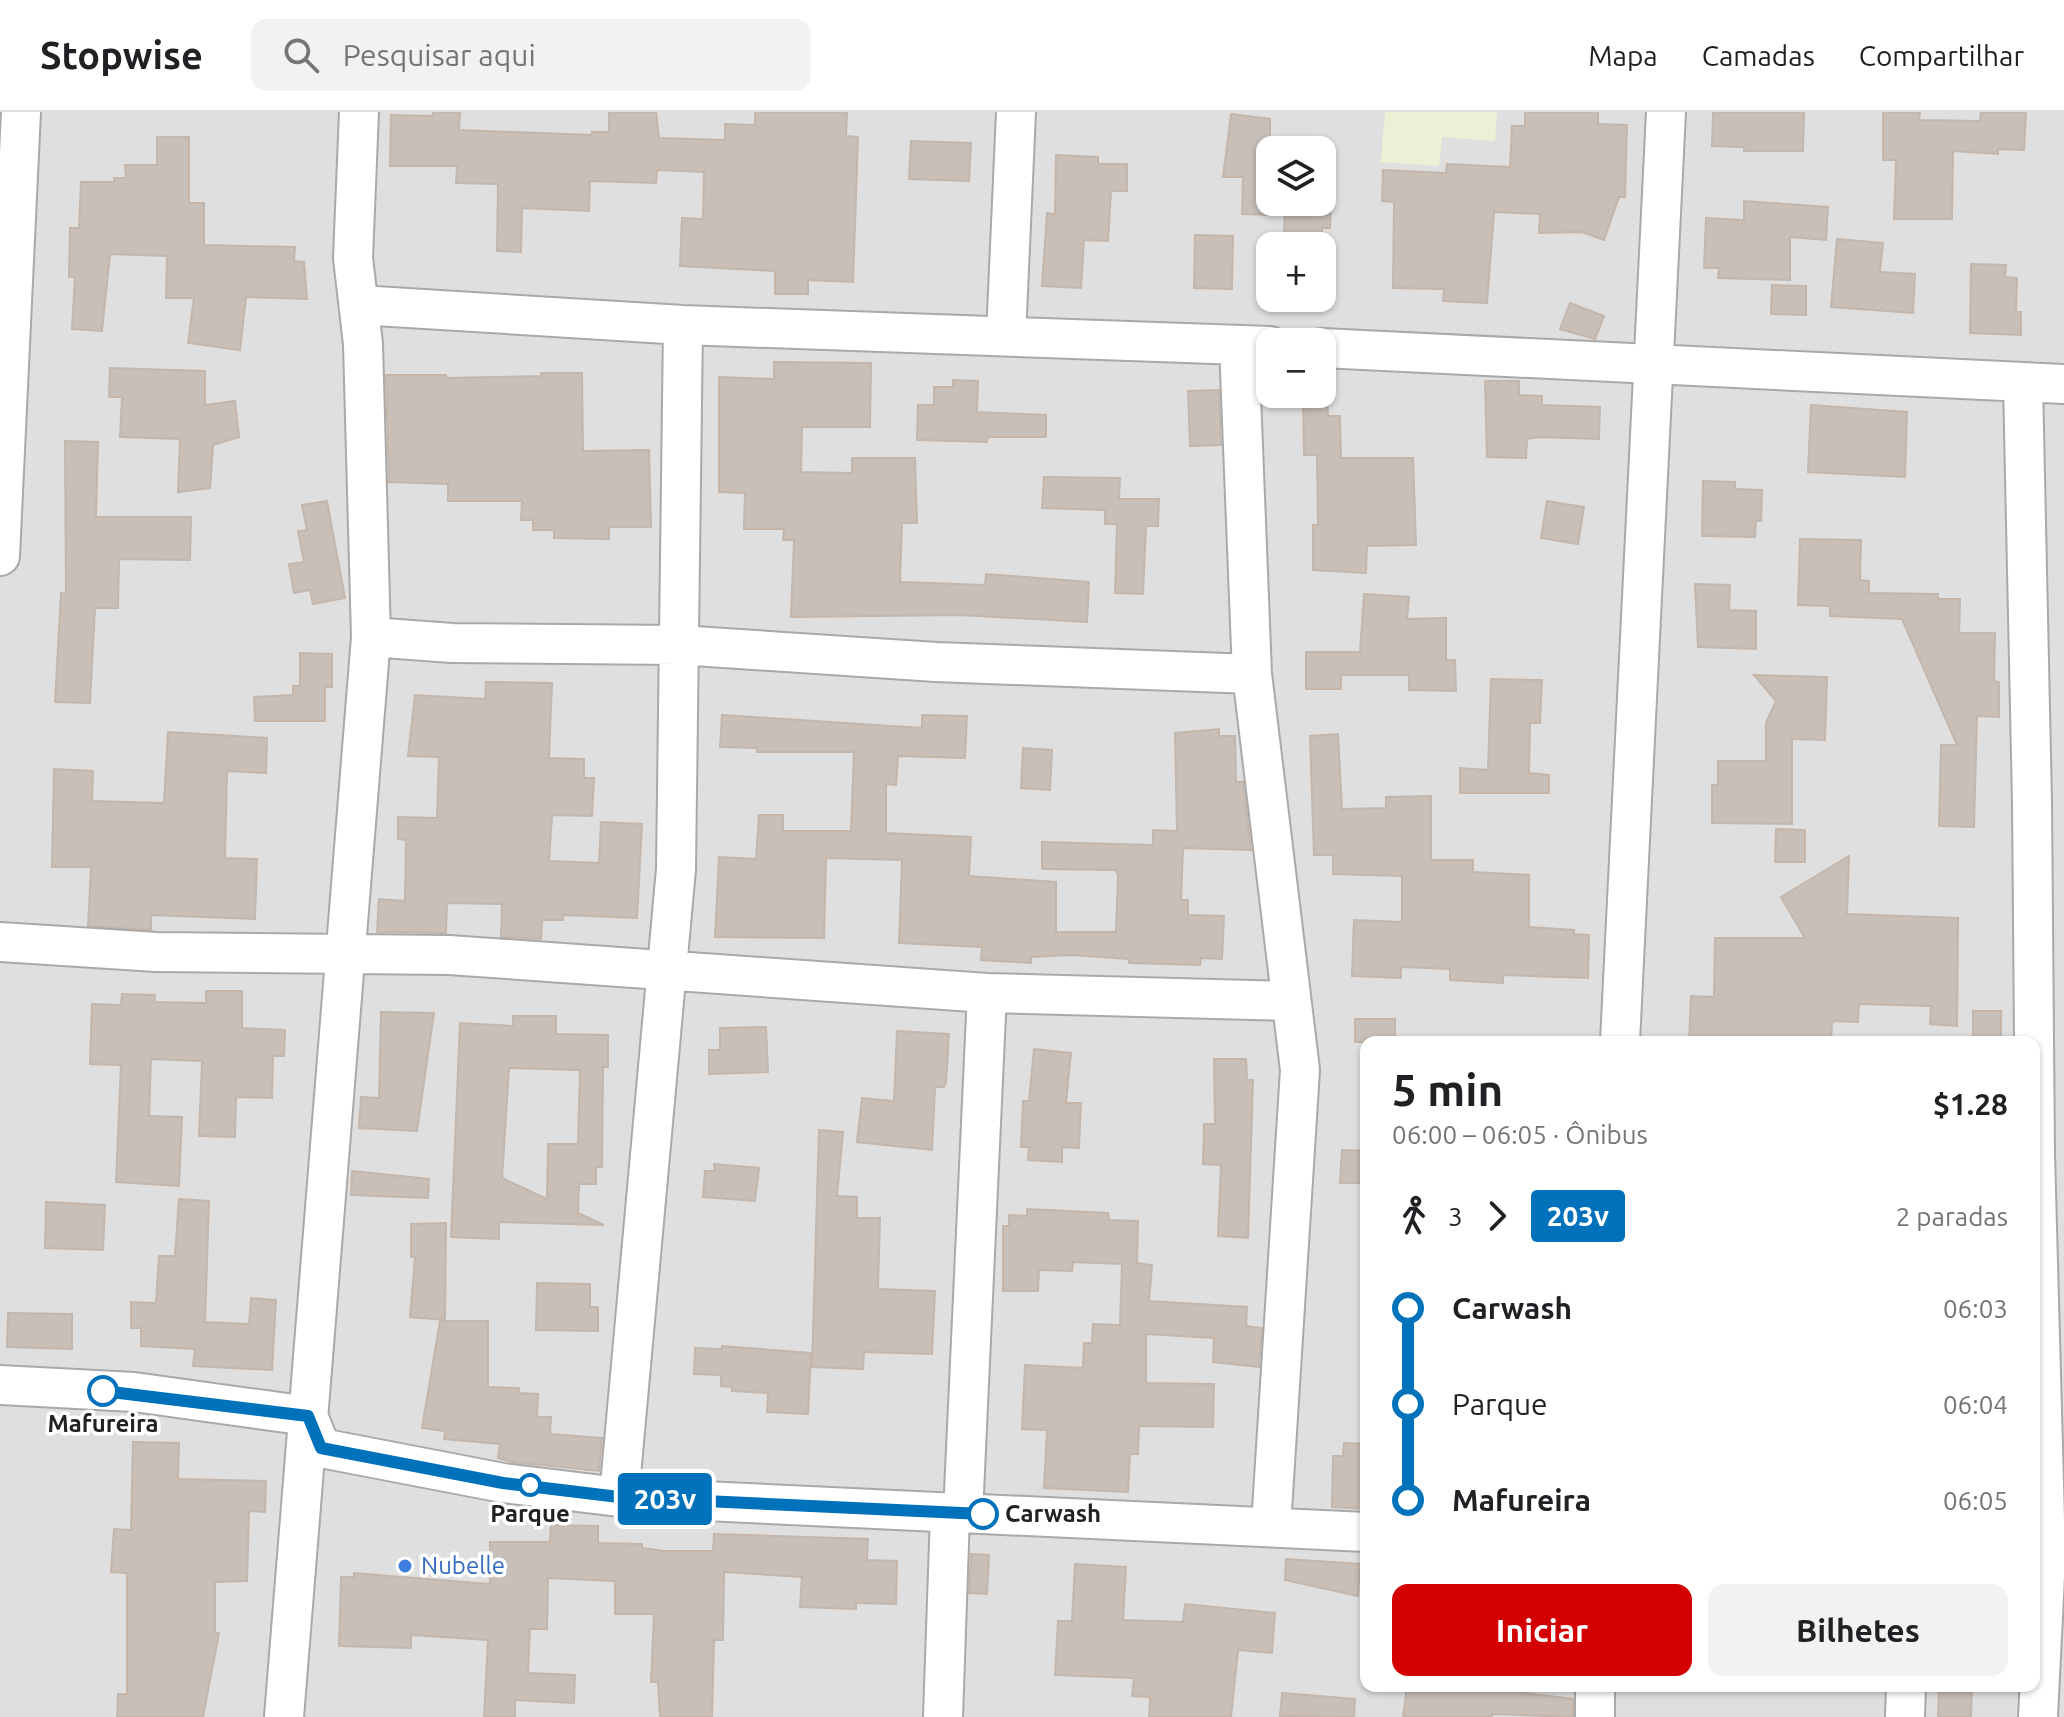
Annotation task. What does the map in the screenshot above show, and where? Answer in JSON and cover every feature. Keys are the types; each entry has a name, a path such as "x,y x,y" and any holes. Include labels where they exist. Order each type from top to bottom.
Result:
{"street":[{"path":"0,556 7,264 21,112"},
{"path":"284,1717 371,637 359,305 353,258 359,112"},
{"path":"1006,336 1016,112"},
{"path":"1620,1036 1656,363 1666,112"},
{"path":"359,305 683,325 1255,345 1252,674 1282,906 1289,1001 1300,1070 1271,1526"},
{"path":"619,1497 676,869 683,325"},
{"path":"1336,349 2064,384"},
{"path":"2023,383 2048,801 2050,1153 2040,1556"},
{"path":"371,637 452,643 679,645 936,662 1252,674"},
{"path":"0,942 156,952 449,955 987,993 1289,1001"},
{"path":"943,1717 987,993"},
{"path":"0,1385 134,1392 308,1416"},
{"path":"308,1416 321,1448 503,1483 619,1497 1360,1532"},
{"path":"1595,1692 1595,1717"},
{"path":"1905,1717 1906,1692"},
{"path":"2038,1692 2038,1717"}],"shaded area":[{"path":"0,112 2064,112 2064,1717 0,1717"}],"green space":[{"path":"1385,112 1497,112 1495,141 1442,137 1439,166 1381,162"}],"building":[{"path":"433,112 460,112 459,130 591,135 592,132 609,132 609,112 656,112 659,138 725,140 725,124 755,125 755,112 847,112 846,136 858,137 853,282 808,280 808,294 775,294 775,271 680,266 682,218 703,219 704,172 657,170 656,183 590,181 589,211 522,208 521,252 497,251 498,184 456,183 457,166 390,166 391,115 433,116"},
{"path":"1525,112 1598,112 1598,124 1627,125 1625,197 1619,197 1604,240 1582,232 1539,233 1540,214 1494,212 1487,303 1443,301 1444,289 1393,288 1394,202 1382,201 1383,170 1446,173 1447,164 1510,167 1512,126 1525,126"},
{"path":"1713,112 1804,112 1803,151 1744,151 1744,147 1712,146"},
{"path":"1883,112 1920,112 1919,120 1980,121 1981,112 2026,112 2024,150 1998,149 1998,154 1953,151 1952,219 1894,219 1896,160 1883,160"},
{"path":"1231,114 1270,119 1270,136 1256,136 1256,214 1242,214 1243,177 1223,177"},
{"path":"157,137 189,137 189,203 204,203 204,245 295,247 294,261 304,262 307,299 246,297 240,350 188,343 194,298 166,298 167,256 110,254 102,331 72,329 75,277 69,277 70,228 79,228 81,182 114,182 114,178 126,178 125,165 157,165"},
{"path":"911,141 971,143 969,181 909,179"},
{"path":"1056,155 1098,157 1098,164 1127,164 1127,191 1111,191 1108,241 1084,240 1081,288 1042,286 1047,213 1055,214"},
{"path":"1744,201 1828,207 1826,240 1790,237 1790,280 1718,278 1719,268 1704,268 1706,218 1744,220"},
{"path":"1285,216 1330,216 1330,228 1322,228 1322,232 1284,232"},
{"path":"1195,235 1233,236 1232,289 1194,288"},
{"path":"1837,239 1883,243 1880,272 1915,274 1913,313 1831,307"},
{"path":"1971,264 2006,265 2005,277 2017,278 2016,312 2021,312 2021,335 1970,333"},
{"path":"1772,285 1806,286 1806,315 1771,314"},
{"path":"1570,303 1604,316 1595,339 1560,329"},
{"path":"774,362 871,363 870,427 802,427 801,472 852,473 852,458 915,458 917,523 902,523 900,582 985,585 986,574 1089,582 1087,622 960,615 791,617 794,540 783,540 784,529 744,529 745,493 719,492 719,377 774,379"},
{"path":"110,368 205,371 205,405 235,401 239,437 213,445 210,488 178,492 180,439 120,437 122,397 109,397"},
{"path":"541,373 582,373 583,451 649,450 651,527 609,527 609,539 554,538 554,530 533,530 533,520 521,520 522,501 448,501 448,484 389,482 386,375 446,375 446,378 541,376"},
{"path":"953,380 978,381 977,412 1046,415 1046,437 988,437 987,442 917,440 918,405 934,405 934,387 953,387"},
{"path":"1485,381 1519,381 1519,395 1542,396 1542,405 1600,407 1599,439 1539,437 1527,439 1526,458 1487,457"},
{"path":"1219,390 1221,445 1190,446 1188,391"},
{"path":"1811,405 1907,412 1905,477 1808,472"},
{"path":"1303,408 1328,408 1328,416 1340,416 1341,458 1413,458 1416,545 1367,546 1366,573 1313,570 1313,525 1318,525 1317,455 1304,455"},
{"path":"65,441 98,442 96,517 191,517 190,560 119,559 118,608 95,608 90,703 55,702 61,593 66,594"},
{"path":"1044,477 1120,478 1119,499 1159,499 1158,526 1146,526 1143,594 1115,593 1117,524 1105,524 1105,510 1042,508"},
{"path":"1703,481 1735,482 1735,489 1762,490 1761,521 1756,521 1755,537 1702,536"},
{"path":"327,501 345,598 313,604 310,590 294,593 289,564 304,562 298,531 307,530 302,505"},
{"path":"1547,501 1584,507 1578,544 1541,538"},
{"path":"1800,539 1861,540 1860,580 1869,581 1869,593 1938,594 1938,599 1960,599 1959,633 1995,633 1994,681 1999,682 1999,717 1977,716 1974,827 1939,826 1941,745 1957,745 1902,619 1830,616 1830,606 1798,605"},
{"path":"1695,584 1730,585 1729,610 1756,611 1756,649 1698,647"},
{"path":"1364,594 1409,597 1407,619 1446,618 1446,660 1455,660 1456,691 1409,690 1409,675 1341,675 1341,689 1306,689 1306,652 1360,652"},
{"path":"300,653 332,654 332,687 325,687 325,721 255,721 254,697 293,695 293,686 300,686"},
{"path":"1754,675 1827,677 1825,740 1792,739 1792,824 1712,823 1712,785 1718,785 1718,761 1766,761 1766,723 1776,701"},
{"path":"1491,679 1542,680 1540,723 1530,723 1529,773 1549,775 1549,793 1460,793 1460,768 1488,770"},
{"path":"486,682 552,683 549,758 584,759 584,778 594,778 592,816 552,815 549,861 599,863 601,822 642,824 637,918 563,915 563,920 542,920 541,939 501,937 502,904 447,903 446,933 377,932 379,899 405,901 406,840 398,839 398,817 437,818 439,757 408,756 415,695 485,699"},
{"path":"722,715 922,728 922,715 967,716 965,758 898,756 896,785 886,784 886,833 971,837 969,876 1056,882 1056,932 1116,932 1118,876 1116,870 1042,869 1042,842 1153,845 1153,830 1177,831 1175,733 1219,729 1219,736 1235,736 1236,782 1243,782 1251,850 1183,848 1181,900 1188,900 1188,915 1224,916 1222,959 1201,958 1200,965 1129,963 1129,959 1072,955 1031,957 1031,963 981,960 982,947 899,943 902,860 826,858 824,938 715,937 719,857 756,859 759,815 783,815 783,831 851,831 854,752 757,752 757,748 720,747"},
{"path":"168,732 267,738 266,773 227,771 225,858 257,859 255,919 151,915 151,930 88,926 91,867 52,867 54,769 93,771 92,801 164,803"},
{"path":"1338,734 1342,809 1386,808 1386,797 1431,796 1431,860 1473,860 1473,872 1529,875 1529,927 1574,930 1574,934 1589,935 1588,978 1503,975 1503,983 1450,980 1450,969 1401,967 1401,978 1352,976 1354,920 1402,922 1402,876 1333,874 1333,855 1314,855 1310,736"},
{"path":"1023,748 1052,750 1050,790 1021,788"},
{"path":"1776,829 1805,830 1805,862 1775,862"},
{"path":"1849,856 1847,914 1958,918 1957,1026 1930,1024 1931,1006 1859,1004 1858,1022 1832,1021 1831,1036 1689,1036 1691,996 1714,997 1715,938 1805,938 1781,897"},
{"path":"206,991 242,991 242,1028 285,1030 284,1056 273,1056 272,1098 236,1097 235,1137 199,1136 202,1061 151,1059 149,1116 182,1117 179,1186 116,1182 121,1065 90,1064 92,1004 121,1005 122,994 155,995 154,1002 206,1003"},
{"path":"1973,1011 2001,1011 2001,1036 1973,1036"},
{"path":"381,1012 434,1013 417,1131 359,1128 361,1097 379,1098"},
{"path":"513,1016 556,1016 556,1034 608,1035 608,1067 603,1067 602,1167 596,1167 596,1184 579,1184 578,1213 604,1225 499,1222 499,1239 451,1237 460,1023 513,1026","holes":["509,1068 580,1070 578,1144 548,1144 547,1199 502,1178"]},
{"path":"1355,1019 1395,1019 1395,1036 1360,1036 1360,1042 1355,1042"},
{"path":"766,1027 768,1072 709,1074 709,1050 720,1050 720,1028"},
{"path":"897,1031 949,1034 946,1082 944,1087 935,1087 932,1150 857,1142 862,1098 894,1101"},
{"path":"1034,1049 1071,1053 1066,1103 1081,1103 1079,1148 1062,1147 1062,1162 1028,1160 1029,1147 1021,1147 1023,1101 1029,1101"},
{"path":"1214,1059 1246,1059 1247,1080 1253,1080 1248,1238 1218,1236 1221,1165 1203,1164 1204,1124 1215,1124"},
{"path":"819,1130 843,1132 837,1196 857,1197 857,1218 880,1218 878,1289 935,1291 932,1354 864,1352 863,1369 812,1367"},
{"path":"1342,1150 1360,1151 1360,1183 1340,1183"},
{"path":"714,1164 759,1168 755,1201 703,1197 705,1171 715,1171"},
{"path":"352,1171 429,1179 428,1198 351,1195"},
{"path":"179,1199 209,1201 205,1322 249,1324 251,1298 276,1300 272,1370 193,1366 195,1349 141,1346 141,1328 131,1328 131,1302 156,1303 159,1256 175,1256"},
{"path":"46,1202 105,1205 103,1250 45,1248"},
{"path":"1027,1209 1108,1213 1109,1220 1138,1221 1137,1263 1152,1265 1149,1301 1247,1307 1246,1326 1262,1328 1259,1367 1213,1362 1214,1338 1146,1334 1146,1383 1214,1384 1213,1427 1139,1426 1138,1454 1130,1454 1128,1492 1044,1488 1047,1430 1022,1429 1025,1365 1083,1368 1084,1343 1092,1343 1093,1324 1120,1325 1122,1264 1073,1262 1072,1271 1039,1270 1038,1291 1003,1291 1003,1226 1009,1226 1009,1215 1027,1216"},
{"path":"446,1223 445,1320 410,1317 415,1257 411,1257 411,1224"},
{"path":"537,1283 590,1284 590,1307 598,1307 598,1331 536,1330"},
{"path":"8,1313 72,1314 72,1349 7,1347"},
{"path":"440,1321 488,1321 488,1387 519,1388 519,1393 538,1394 537,1417 551,1417 550,1434 602,1438 599,1471 512,1462 498,1458 500,1444 444,1439 445,1431 422,1428"},
{"path":"722,1346 811,1353 808,1414 767,1412 768,1393 732,1391 732,1387 721,1386 721,1375 694,1374 695,1348 722,1349"},
{"path":"133,1442 179,1443 178,1479 266,1481 265,1512 249,1511 247,1581 215,1582 215,1633 219,1633 203,1717 117,1717 118,1694 127,1694 127,1573 111,1572 114,1529 131,1530"},
{"path":"1344,1443 1360,1444 1360,1509 1332,1507 1333,1456 1343,1456"},
{"path":"551,1525 598,1526 598,1543 642,1544 642,1548 664,1551 713,1551 714,1534 868,1539 867,1560 897,1561 896,1604 856,1603 856,1609 800,1607 802,1577 724,1572 723,1640 714,1640 712,1717 660,1717 658,1682 651,1682 654,1614 615,1614 615,1581 548,1578 547,1629 530,1629 528,1673 575,1675 574,1703 515,1700 515,1717 484,1717 488,1640 411,1635 411,1648 339,1646 341,1577 354,1577 354,1573 490,1584 490,1542 550,1542"},
{"path":"971,1554 989,1555 987,1594 969,1593"},
{"path":"1286,1559 1360,1564 1358,1596 1285,1580"},
{"path":"1075,1564 1126,1567 1123,1620 1183,1622 1185,1604 1275,1613 1272,1653 1238,1650 1231,1717 1149,1717 1150,1697 1132,1696 1134,1678 1055,1675 1058,1621 1072,1621"},
{"path":"1406,1692 1516,1692 1573,1699 1573,1717 1493,1714 1492,1717 1403,1717"},
{"path":"1939,1692 1972,1692 1971,1717 1938,1717"},
{"path":"1282,1693 1355,1699 1354,1717 1280,1716"}],"bus line":[{"name":"203v","path":"103,1391 209,1401 308,1416 321,1448 503,1483 619,1497 983,1514"}],"place":[{"name":"Mafureira","path":"103,1391"},
{"name":"Parque","path":"530,1485"},
{"name":"Carwash","path":"983,1514"},
{"name":"Nubelle","path":"405,1566"}]}
